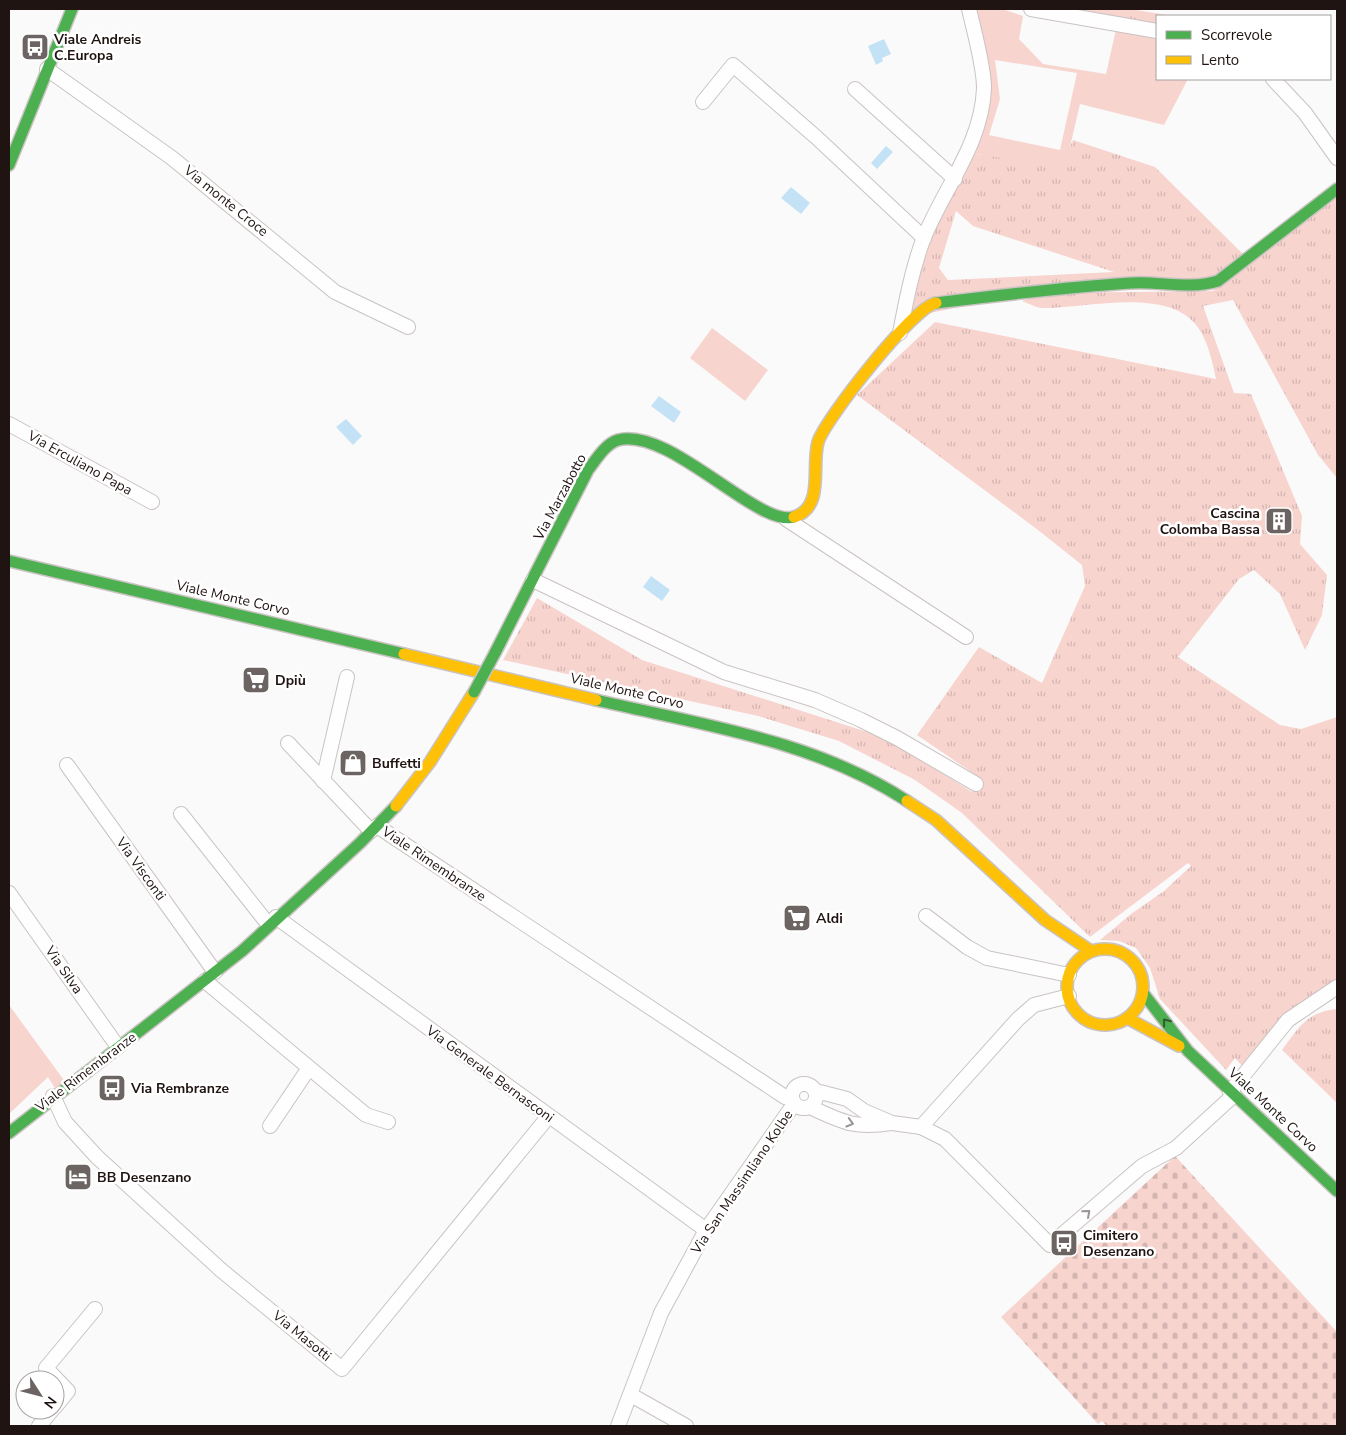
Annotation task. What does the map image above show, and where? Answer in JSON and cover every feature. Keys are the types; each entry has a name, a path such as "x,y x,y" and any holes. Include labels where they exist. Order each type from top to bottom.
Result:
{"street":[{"path":"9,165 72,9"},
{"path":"900,333 913,269 924,238 971,145 982,106 984,86 969,9"},
{"path":"1031,9 1156,31"},
{"path":"703,102 733,65 816,137 924,238"},
{"name":"Via monte Croce","path":"47,69 172,158 335,292 408,327"},
{"path":"1274,80 1305,113 1337,158"},
{"path":"855,89 955,179"},
{"path":"786,519 802,514 811,504 818,443 825,426 848,393 900,333 929,304 1133,283 1201,286 1218,281 1320,200 1337,189"},
{"name":"Via Erculiano Papa","path":"9,424 152,502"},
{"name":"Via Marzabotto","path":"374,829 443,744 495,653 588,470 602,451 618,440 636,439 660,447 770,515 786,519"},
{"path":"786,519 966,637"},
{"name":"Viale Monte Corvo","path":"9,561 780,743 818,755 881,784 936,820 1045,920 1091,951"},
{"path":"533,580 724,672 815,700 861,720 897,738 976,784"},
{"path":"324,780 348,677"},
{"path":"288,743 374,829"},
{"name":"Via Visconti","path":"67,765 210,977 309,1068 366,1115 388,1122"},
{"name":"Via Generale Bernasconi","path":"182,814 272,921 706,1230"},
{"name":"Viale Rimembranze","path":"9,1133 53,1096 242,951 272,921 374,829 793,1101"},
{"name":"Via Silva","path":"9,893 118,1047"},
{"path":"926,916 967,947 987,958 1069,976"},
{"name":"Viale Monte Corvo","path":"1045,920 1071,955"},
{"path":"1114,950 1129,957 1139,969 1143,993 1137,1007 1127,1018 1112,1024 1089,1021 1076,1011 1069,996 1071,955 1091,951 1114,950"},
{"name":"Via San Massimliano Kolbe","path":"816,1091 847,1099 864,1111 892,1123 921,1127 945,1139 1050,1245 1142,1166 1176,1148 1232,1093 1288,1020 1337,987"},
{"name":"Viale Monte Corvo","path":"1143,993 1188,1051 1337,1191"},
{"path":"921,1127 1018,1019 1034,1005 1069,996"},
{"name":"Viale Monte Corvo","path":"1127,1018 1188,1051"},
{"path":"270,1126 309,1068"},
{"path":"801,1084 810,1085 816,1091 817,1099 810,1107 801,1108 793,1101 794,1089 801,1084"},
{"name":"Via Masotti","path":"53,1096 65,1122 104,1163 221,1270 342,1369 548,1117"},
{"name":"Via San Massimliano Kolbe","path":"618,1426 661,1313 706,1230 793,1101"},
{"name":"Via San Massimliano Kolbe","path":"810,1107 851,1125 869,1127 892,1123"},
{"path":"48,1370 46,1368 94,1309"},
{"path":"631,1395 686,1426"}],"green space":[{"path":"974,9 1002,9 1023,16 1019,39 1043,64 1106,74 1117,25 1156,34 1156,80 1187,80 1164,125 1080,104 1069,151 1055,163 1033,163 970,153 989,92","holes":["995,60 1077,73 1060,150 989,135 1000,99"]},
{"path":"1043,9 1130,9 1167,15 1156,15 1156,27"},
{"path":"1073,140 1155,167 1246,257 1216,280 1079,283 905,318 921,259 970,153 981,155 1068,151","holes":["956,211 973,226 1114,272 948,280 939,268"]},
{"path":"1337,192 1337,478 1318,455 1233,300 1203,306 1234,393 1251,394 1302,516 1300,544 1327,575 1322,615 1305,650 1280,594 1254,570 1239,579 1178,657 1280,725 1301,729 1337,717 1337,981 1243,1067 1235,1058 1226,1070 1160,999 1150,968 1136,948 1119,941 1100,940 1131,914 1164,891 1191,866 1188,863 1090,937 962,813 915,780 839,741 758,716 503,660 537,598 642,660 886,738 972,792 983,780 917,735 979,647 1042,683 1085,586 1082,565 857,395 935,322 1216,379 1208,347 1199,329 1186,316 1168,307 1148,303 1126,302 1043,308 1022,301 1042,293 1213,291"},
{"path":"712,328 768,370 745,401 690,358"},
{"path":"9,1005 66,1083 56,1090 48,1077 9,1114"},
{"path":"1337,1009 1337,1103 1282,1050 1299,1028 1311,1017 1318,1013"},
{"path":"1175,1156 1337,1332 1337,1426 1107,1426 1102,1421 1098,1424 1001,1317"}],"water":[{"path":"884,39 891,54 882,58 883,61 876,65 868,46"},
{"path":"886,146 893,152 877,169 871,163"},
{"path":"791,187 810,203 801,214 781,198"},
{"path":"659,396 681,412 674,423 651,406"},
{"path":"346,419 362,436 353,445 336,427"},
{"path":"651,576 670,590 662,601 643,587"}],"traffic: fast":[{"path":"9,165 72,9"},
{"path":"936,303 1106,285 1142,283 1196,285 1218,281 1337,189"},
{"path":"495,653 588,470 601,453 613,442 618,440 639,440 662,448 687,461 758,508 778,516 794,517"},
{"path":"9,561 404,654"},
{"path":"474,692 495,653"},
{"path":"596,700 716,727 796,749 834,763 871,780 907,801"},
{"path":"9,1133 242,951 360,843 396,806"},
{"path":"1143,993 1188,1051 1337,1191"}],"traffic: slow":[{"path":"794,517 804,512 810,505 815,485 816,452 824,429 853,388 891,342 925,309 936,303"},
{"path":"404,654 596,700"},
{"path":"396,806 430,762 474,692"},
{"path":"907,801 936,820 1045,920 1091,951"},
{"path":"1105,949 1119,952 1132,960 1140,973 1143,987 1140,1001 1132,1014 1119,1022 1105,1025 1091,1022 1078,1014 1070,1001 1067,987 1070,973 1078,960 1091,952 1105,949"},
{"path":"1127,1018 1179,1046"}],"place":[{"name":"Viale Andreis C.Europa","path":"35,47"},
{"name":"Cascina Colomba Bassa","path":"1279,521"},
{"name":"Dpiù","path":"256,680"},
{"name":"Buffetti","path":"353,763"},
{"name":"Aldi","path":"797,918"},
{"name":"Via Rembranze","path":"112,1088"},
{"name":"BB Desenzano","path":"78,1177"},
{"name":"Cimitero Desenzano","path":"1064,1243"}]}
